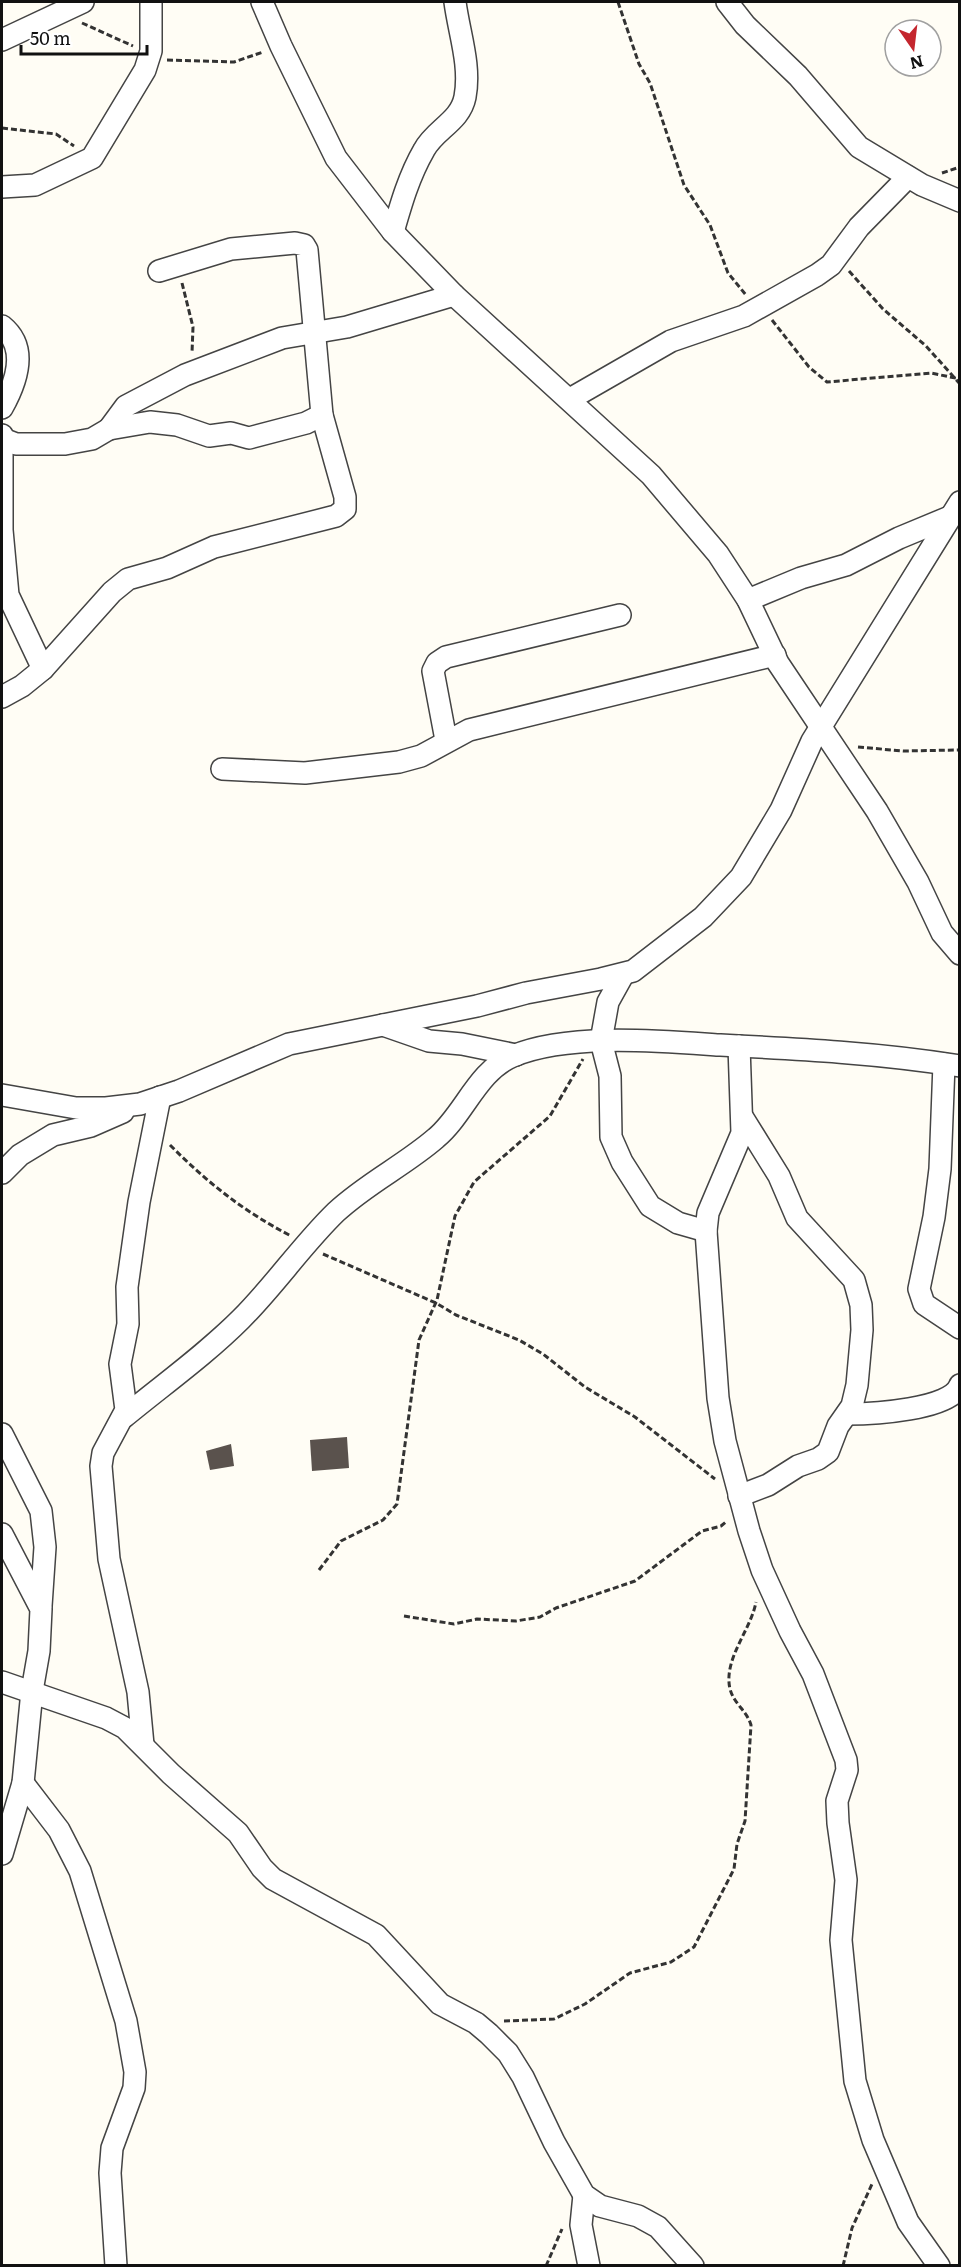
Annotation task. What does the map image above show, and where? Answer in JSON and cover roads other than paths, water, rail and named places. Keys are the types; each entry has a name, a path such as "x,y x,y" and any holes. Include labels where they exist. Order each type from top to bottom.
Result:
{"street":[{"path":"2,40 83,2"},
{"path":"2,187 34,185 92,158 130,97 150,54 151,2"},
{"path":"262,2 280,46 336,158 393,232 454,295 651,475 718,554 748,600 774,655 883,822 918,882 942,933 960,954"},
{"path":"393,232 404,196 424,149 434,134 460,114 465,98 467,74 455,2"},
{"path":"727,2 745,25 779,55 859,147 908,177 960,201"},
{"path":"570,399 672,341 744,316 817,275 838,255 859,227 908,177"},
{"path":"938,192 960,186"},
{"path":"2,697 22,686 43,669 112,592 128,579 167,568 214,547 336,516 345,508 345,497 322,415 316,333 307,250 304,245 295,243 231,249 168,267"},
{"path":"109,429 126,406 185,375 282,338 347,327 454,295"},
{"path":"2,326 16,342 17,361 14,387 2,408"},
{"path":"43,669 8,595 2,530 2,437 16,444 65,444 92,439 109,429 157,422 209,436 231,433 249,438 306,423 322,415"},
{"path":"748,600 801,578 846,566 956,511"},
{"path":"2,1173 20,1155 53,1135 92,1126 140,1104 289,1044 477,1006 526,993 623,975 633,971 703,917 735,886 826,736 869,653 956,511"},
{"path":"446,740 433,671 437,663 446,657 620,615"},
{"path":"222,769 305,773 399,762 421,756 446,740 494,723 774,655"},
{"path":"623,975 608,1002 597,1041 610,1076 611,1137 622,1162 650,1206 678,1223 706,1231"},
{"path":"383,1025 429,1041 462,1044 516,1055"},
{"path":"124,1417 203,1356 279,1279 318,1230 354,1197 438,1137 483,1080 497,1066 516,1055 597,1041 739,1046 896,1056 952,1065 934,1218 919,1289 924,1304 960,1328"},
{"path":"739,1046 743,1118 738,1147 708,1213 706,1231 718,1398 725,1442 762,1570 813,1674 846,1760 847,1770 837,1801 846,1880 841,1940 851,2054 862,2106 882,2160 909,2222 939,2265"},
{"path":"2,1095 76,1108 106,1108 140,1104"},
{"path":"143,1745 138,1692 109,1560 102,1484 103,1453 124,1417 127,1402 120,1364 128,1324 127,1287 160,1097"},
{"path":"740,1497 768,1485 798,1466 825,1454 836,1429 852,1406 857,1385 862,1330 857,1286 841,1263 797,1218 779,1176 743,1118"},
{"path":"847,1414 889,1413 949,1399 958,1392 960,1385"},
{"path":"2,1434 41,1511 45,1547 39,1651 32,1691 23,1783 2,1854"},
{"path":"2,1534 41,1610"},
{"path":"2,1682 106,1718 125,1728 171,1774 238,1833 262,1868 273,1879 376,1935 440,2004 483,2029 507,2053 523,2077 583,2201 581,2225 589,2265"},
{"path":"23,1783 59,1830 80,1871 111,1966 128,2032 135,2072 134,2088 112,2148 110,2173 116,2265"},
{"path":"583,2201 639,2216 658,2227 693,2265"}]}
